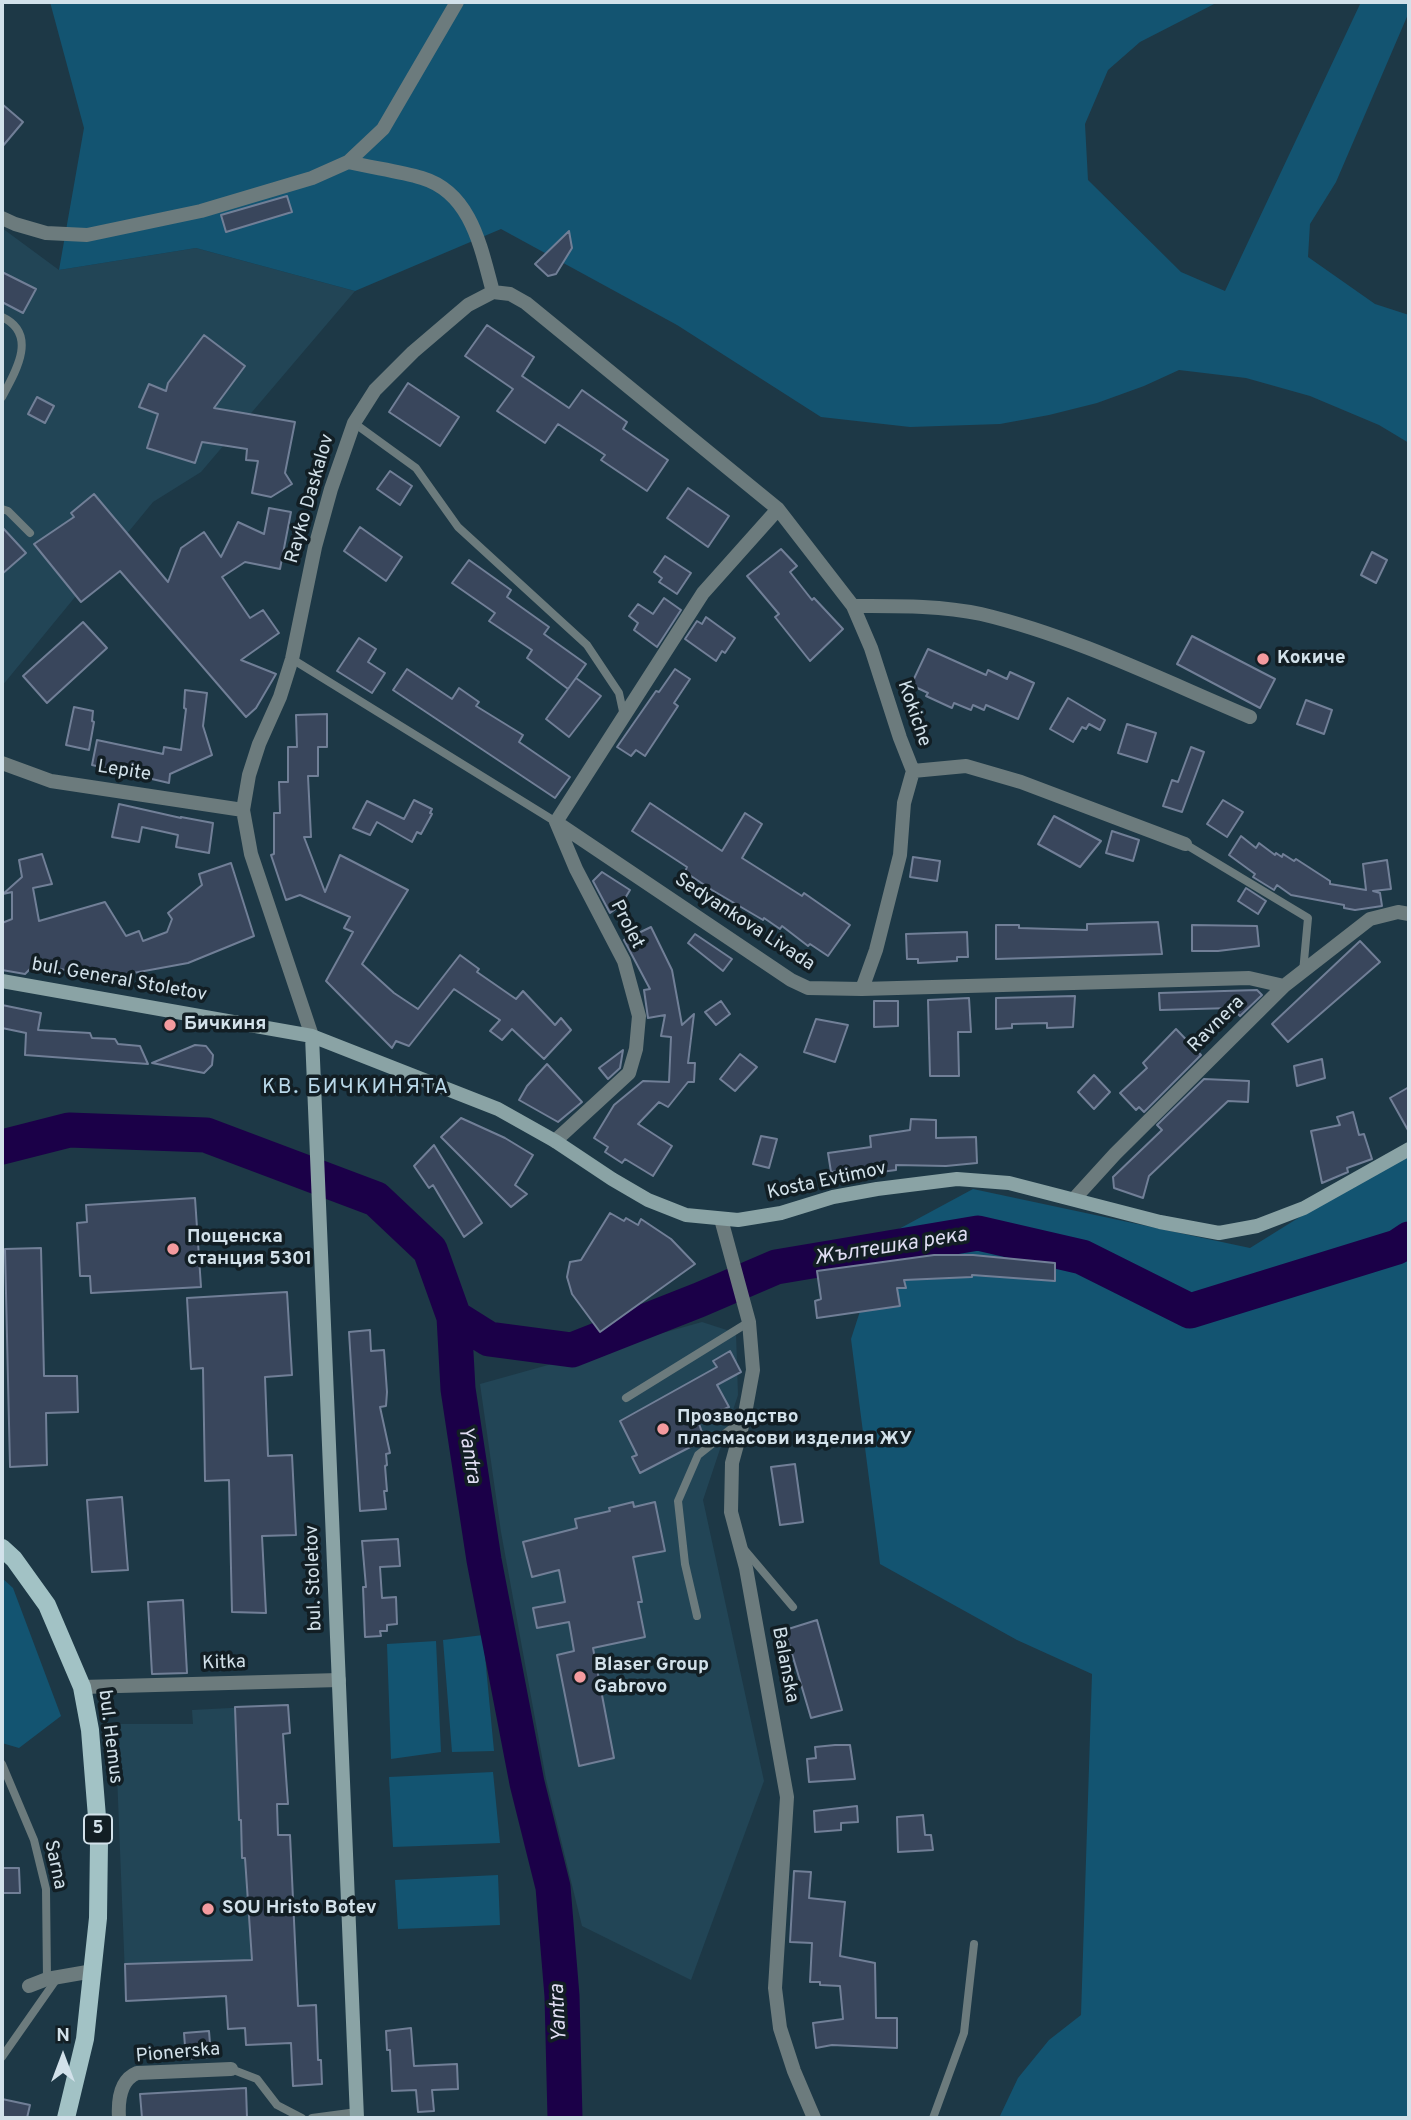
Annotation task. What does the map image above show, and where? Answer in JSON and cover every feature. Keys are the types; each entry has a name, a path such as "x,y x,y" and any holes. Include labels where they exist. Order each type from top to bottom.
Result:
{"main road":[{"name":"bul. General Stoletov","path":"2,981 312,1036"},
{"name":"bul. Stoletov","path":"312,1036 357,2115"},
{"name":"Kosta Evtimov","path":"312,1036 498,1109 555,1141 648,1200 686,1215 722,1219 738,1220 781,1213 833,1197 957,1179 1009,1183 1160,1222 1219,1233 1257,1226 1304,1208 1409,1149"},
{"name":"bul. Hemus","path":"2,1548 14,1559 47,1605 82,1687 90,1730 99,1842 98,1918 85,2039 66,2118"}],"street":[{"path":"2,218 15,225 46,233 87,235 201,211 312,178 348,162 383,129 457,2"},
{"path":"348,162 424,179 451,193 476,231 494,292 510,294 526,303 778,509 853,606 917,606 979,614 1114,660 1250,717"},
{"name":"Rayko Daskalov","path":"312,1036 251,855 243,810 249,775 292,659 315,547 331,489 354,423 375,390 414,352 468,305 494,292"},
{"path":"556,822 703,593 778,509"},
{"name":"Kokiche","path":"853,606 871,648 913,771 966,766 1021,782 1185,844"},
{"name":"Lepite","path":"2,763 51,781 243,810"},
{"path":"862,989 876,950 900,855 904,803 913,771"},
{"name":"Sedyankova Livada","path":"556,822 791,980 816,989 1249,978 1284,986"},
{"name":"Prolet","path":"555,1141 629,1073 636,1049 639,1016 624,961 576,869 556,822"},
{"name":"Ravnera","path":"1074,1199 1115,1154 1284,986 1370,919 1398,912 1409,914"},
{"name":"Balanska","path":"722,1219 747,1315 753,1370 732,1463 731,1512 751,1595 788,1797 775,1988 780,2028 814,2118"},
{"name":"Kitka","path":"82,1687 339,1680"},
{"path":"29,1986 53,1978 93,1971"},
{"name":"Pionerska","path":"119,2118 118,2104 125,2082 130,2076 137,2073 231,2069"}],"lane":[{"path":"2,317 19,331 22,347 20,364 2,397"},
{"path":"354,423 416,468 458,527 587,645 619,693 624,719"},
{"path":"2,509 8,511 30,533"},
{"name":"Sedyankova Livada","path":"292,659 556,822"},
{"name":"Kokiche","path":"1185,844 1308,918 1303,972"},
{"path":"626,1398 747,1315"},
{"path":"697,1616 685,1564 678,1501 698,1455 744,1419"},
{"path":"739,1543 793,1607"},
{"name":"Sarna","path":"2,1764 34,1840 46,1889 53,1978"},
{"path":"933,2118 964,2033 974,1944"},
{"path":"2,2057 53,1978"},
{"path":"231,2069 257,2079 277,2105 302,2118"},
{"path":"312,2118 357,2115"}],"shaded area":[{"path":"50,2 1218,2 1140,42 1108,70 1085,124 1088,180 1181,272 1225,291 1361,2 1409,2 1409,12 1336,182 1310,224 1308,257 1375,304 1409,315 1409,443 1379,425 1310,396 1246,378 1179,370 1097,403 1000,424 910,427 821,417 677,325 501,229 355,291 196,248 59,270 84,128"},
{"path":"2,228 59,270 196,248 355,291 201,472 153,502 2,686"},
{"path":"1409,1149 1409,2118 999,2118 1018,2078 1049,2040 1081,2015 1092,1674 1017,1640 880,1564 851,1339 884,1237 973,1189 1250,1248"},
{"path":"702,1322 736,1333 738,1395 703,1500 764,1781 691,1980 582,1926 546,1779 501,1532 480,1384"},
{"path":"2,1578 13,1588 61,1716 19,1748 2,1743"},
{"path":"483,1635 494,1751 452,1752 443,1640"},
{"path":"436,1641 441,1752 391,1759 387,1644"},
{"name":"SOU Hristo Botev","path":"288,1705 290,1733 283,1735 288,1804 278,1805 278,1835 298,2006 317,2042 246,2045 245,2028 228,2029 225,1996 126,2001 115,1724 193,1724 192,1710"},
{"path":"493,1772 500,1843 393,1847 389,1777"},
{"path":"498,1875 500,1925 398,1929 395,1880"}],"building":[{"path":"2,104 23,122 2,147"},
{"path":"287,196 292,212 226,232 221,215"},
{"path":"569,231 572,248 556,274 548,276 535,264"},
{"path":"2,272 36,289 23,313 2,302"},
{"path":"487,325 534,357 522,376 569,408 582,390 627,422 623,429 668,460 647,491 601,460 605,455 558,424 545,443 497,411 513,389 465,356"},
{"path":"204,335 245,366 214,408 295,422 285,473 292,484 271,497 252,493 258,461 246,460 247,449 202,442 195,463 147,448 158,414 139,407 149,384 166,391 168,383"},
{"path":"408,383 459,417 440,446 389,412"},
{"path":"37,397 54,406 45,423 28,414"},
{"path":"390,471 412,486 400,505 377,489"},
{"path":"688,488 729,516 708,547 667,518"},
{"path":"94,494 168,582 181,548 204,532 221,557 238,522 264,534 269,508 291,512 280,569 245,562 222,577 250,618 263,610 279,633 241,660 276,674 256,708 246,717 120,571 81,602 34,544 74,517 71,513"},
{"path":"2,527 26,553 2,574"},
{"path":"360,527 402,557 386,581 344,551"},
{"path":"781,549 797,566 790,572 812,600 814,598 843,629 810,661 775,617 779,614 747,576"},
{"path":"1372,552 1387,560 1376,583 1361,575"},
{"path":"665,556 691,573 677,594 659,582 662,578 654,572"},
{"path":"469,560 511,590 507,597 549,627 544,634 586,664 568,689 527,658 532,650 489,621 495,613 452,583"},
{"path":"664,598 681,610 657,647 634,630 638,623 629,616 638,604 653,614"},
{"path":"706,617 735,638 716,661 685,639 697,621 702,624"},
{"path":"83,622 107,648 47,703 23,676"},
{"path":"1192,636 1275,679 1260,708 1177,664"},
{"path":"359,638 376,649 368,662 385,673 372,693 337,671"},
{"path":"928,649 986,675 988,670 1007,679 1010,672 1034,683 1018,719 986,705 984,710 973,705 971,710 954,703 952,708 926,696 928,693 911,685"},
{"path":"407,669 452,699 459,688 479,702 476,706 523,735 519,742 570,777 555,798 393,690"},
{"path":"675,669 690,679 674,703 678,706 645,756 636,750 631,756 617,747 656,691 659,692"},
{"path":"576,678 601,696 569,737 546,719"},
{"path":"185,690 207,693 203,726 212,755 170,774 169,783 92,765 97,740 163,754 164,747 181,750 186,709"},
{"path":"1068,698 1105,720 1100,730 1089,724 1086,729 1082,727 1073,742 1050,729"},
{"path":"1306,700 1332,710 1324,734 1297,724"},
{"path":"74,707 93,711 94,722 89,750 66,745"},
{"path":"327,714 327,747 318,747 318,776 308,776 311,837 304,837 325,892 340,855 408,890 362,964 394,993 418,1009 460,955 479,969 477,972 516,999 523,991 555,1025 561,1018 571,1030 544,1059 512,1029 502,1040 490,1031 500,1020 454,989 409,1046 396,1041 392,1048 326,981 353,932 344,928 350,917 300,895 286,900 271,855 274,854 274,813 280,813 279,782 288,782 288,747 297,747 296,715"},
{"path":"1127,724 1156,733 1147,762 1118,753"},
{"path":"1191,747 1204,752 1182,812 1163,806 1172,780 1178,782"},
{"path":"414,800 432,809 432,814 421,834 417,832 412,842 377,822 370,835 353,828 367,801 404,819"},
{"path":"1223,800 1243,812 1227,837 1207,824"},
{"path":"650,803 722,851 745,813 762,824 742,858 802,896 804,893 850,925 828,956 810,944 808,946 782,926 780,929 712,890 685,872 687,867 632,831"},
{"path":"119,804 213,823 209,853 176,847 178,835 142,827 139,842 112,837"},
{"path":"1054,816 1101,841 1080,867 1038,844"},
{"path":"1112,831 1139,840 1133,861 1106,853"},
{"path":"1241,836 1256,848 1259,843 1275,855 1276,853 1282,857 1283,854 1294,861 1296,859 1330,881 1330,884 1366,890 1363,864 1387,860 1391,889 1373,891 1380,893 1382,906 1355,910 1344,908 1344,905 1291,895 1277,885 1274,890 1253,877 1255,874 1229,855"},
{"path":"42,854 52,884 33,888 39,921 105,902 126,936 139,931 143,941 167,932 172,919 168,913 202,885 199,874 231,863 254,936 188,963 106,978 35,964 25,974 2,970 2,923 12,919 12,892 3,894 22,877 19,860"},
{"path":"913,857 940,861 937,881 910,877"},
{"path":"602,872 630,890 621,905 610,913 593,881"},
{"path":"1246,888 1266,901 1258,914 1238,901"},
{"path":"1158,922 1162,954 996,959 996,925 1087,930 1087,924"},
{"path":"1192,925 1257,926 1259,946 1192,951"},
{"path":"651,927 672,970 682,1025 694,1014 688,1063 695,1063 694,1082 688,1082 668,1107 659,1102 638,1124 672,1146 653,1176 625,1159 622,1163 605,1152 608,1147 594,1138 614,1105 643,1081 669,1082 671,1037 661,1036 665,1015 648,1018 644,990 650,989 624,940"},
{"path":"967,932 968,957 957,957 957,961 918,963 918,959 907,959 906,934"},
{"path":"695,934 732,959 723,971 688,943"},
{"path":"1360,941 1380,962 1288,1042 1272,1024"},
{"path":"1257,990 1262,995 1240,1016 1232,1008 1160,1010 1159,993"},
{"path":"1075,996 1073,1027 1047,1028 1047,1023 1012,1024 1012,1028 996,1029 996,998"},
{"path":"969,998 971,1032 958,1032 959,1076 930,1076 928,1000"},
{"path":"721,1001 730,1014 716,1025 705,1012"},
{"path":"874,1001 898,1001 898,1026 874,1027"},
{"path":"2,1005 41,1013 38,1030 90,1033 92,1038 115,1039 118,1044 140,1046 148,1064 25,1055 26,1033 2,1028"},
{"path":"816,1019 848,1025 835,1062 804,1052"},
{"path":"1176,1029 1201,1055 1144,1112 1139,1107 1136,1110 1120,1093 1147,1068 1143,1063"},
{"path":"195,1045 206,1046 213,1055 212,1065 204,1073 152,1063"},
{"path":"623,1050 620,1068 608,1079 599,1068"},
{"path":"740,1054 757,1067 735,1091 720,1079"},
{"path":"1322,1059 1325,1078 1297,1086 1294,1066"},
{"path":"547,1064 582,1102 558,1122 519,1100 527,1086"},
{"path":"1094,1075 1110,1092 1094,1109 1078,1092"},
{"path":"1204,1079 1249,1081 1248,1102 1228,1101 1149,1176 1143,1198 1114,1188 1113,1177 1162,1130 1157,1125"},
{"path":"1409,1087 1409,1132 1390,1098"},
{"path":"1353,1112 1359,1135 1364,1134 1372,1159 1347,1168 1348,1172 1322,1183 1311,1131 1340,1125 1337,1117"},
{"path":"461,1118 505,1138 533,1155 515,1185 527,1194 511,1207 441,1137"},
{"path":"911,1119 936,1120 936,1138 976,1137 977,1163 946,1166 896,1165 896,1170 873,1173 873,1166 831,1172 828,1153 871,1147 870,1136 910,1130"},
{"path":"761,1136 777,1139 769,1168 753,1164"},
{"path":"434,1145 482,1223 464,1237 433,1185 429,1188 414,1166"},
{"name":"Пощенска станция 5301","path":"195,1198 201,1287 91,1293 90,1276 80,1276 77,1223 87,1222 86,1205"},
{"path":"610,1213 638,1225 641,1219 671,1239 695,1264 600,1332 572,1294 567,1277 570,1262 581,1260"},
{"path":"41,1248 44,1376 77,1376 78,1412 46,1413 47,1465 10,1467 5,1249"},
{"path":"934,1255 973,1255 1055,1263 1055,1281 972,1275 904,1280 906,1288 897,1288 900,1306 817,1318 815,1301 821,1299 817,1271"},
{"path":"287,1292 292,1375 265,1377 268,1456 292,1455 296,1535 262,1536 266,1613 232,1612 229,1480 205,1481 203,1368 191,1369 187,1298"},
{"path":"370,1330 371,1351 384,1350 387,1392 386,1406 380,1407 390,1453 386,1454 385,1466 386,1509 360,1511 349,1332"},
{"name":"Прозводство пласмасови изделия ЖУ","path":"730,1351 741,1372 717,1385 729,1407 698,1421 704,1438 700,1442 640,1473 632,1457 637,1455 620,1421 717,1367 713,1361"},
{"path":"795,1464 803,1522 780,1525 771,1467"},
{"path":"122,1497 128,1570 92,1572 87,1500"},
{"path":"633,1502 634,1507 655,1502 665,1551 633,1557 642,1602 638,1602 645,1637 593,1648 614,1758 579,1766 557,1655 574,1651 569,1622 537,1628 533,1608 565,1602 559,1570 532,1577 523,1542 577,1528 575,1519 610,1511 609,1508"},
{"path":"398,1539 400,1566 380,1567 382,1598 396,1597 397,1624 387,1625 387,1631 380,1631 381,1636 365,1637 363,1587 366,1587 362,1541"},
{"path":"183,1600 187,1673 152,1674 148,1602"},
{"path":"817,1620 842,1710 811,1718 785,1630"},
{"path":"288,1705 290,1733 283,1734 288,1804 277,1804 278,1835 290,1835 298,2006 316,2005 318,2060 321,2060 322,2084 293,2086 291,2043 246,2045 245,2028 228,2029 226,1996 126,2001 125,1964 252,1960 245,1858 242,1858 239,1820 235,1707"},
{"path":"850,1745 855,1779 809,1782 807,1759 816,1758 815,1747"},
{"path":"857,1806 858,1822 841,1823 841,1830 815,1832 814,1811"},
{"path":"923,1815 925,1835 931,1835 933,1850 898,1852 897,1817"},
{"path":"2,1868 19,1868 20,1893 2,1893"},
{"path":"794,1871 811,1872 809,1898 845,1902 840,1956 875,1963 876,2018 897,2018 897,2048 832,2045 816,2048 813,2023 843,2019 840,1986 810,1982 812,1943 790,1942"},
{"path":"411,2028 414,2066 457,2064 458,2089 432,2090 434,2111 418,2112 416,2090 392,2091 386,2031"},
{"path":"209,2031 211,2057 186,2059 184,2033"},
{"path":"246,2088 247,2118 142,2118 140,2094"},
{"path":"2,2099 30,2105 27,2118 2,2118"}],"waterway":[{"name":"Yantra","path":"2,1147 69,1130 206,1135 376,1199 430,1250 454,1317 458,1389 484,1560 527,1783 553,1887 562,1996 565,2118"},
{"name":"Жълтешка река","path":"454,1317 489,1339 572,1350 776,1267 978,1233 1082,1257 1190,1311 1397,1247 1409,1239"}],"place":[{"name":"Кокиче","path":"1263,659"},
{"name":"Бичкиня","path":"170,1025"},
{"name":"Пощенска станция 5301","path":"173,1249"},
{"name":"Прозводство пласмасови изделия ЖУ","path":"663,1429"},
{"name":"Blaser Group Gabrovo","path":"580,1677"},
{"name":"SOU Hristo Botev","path":"208,1909"}],"district":[{"name":"КВ. БИЧКИНЯТА","path":"356,1089"}]}
